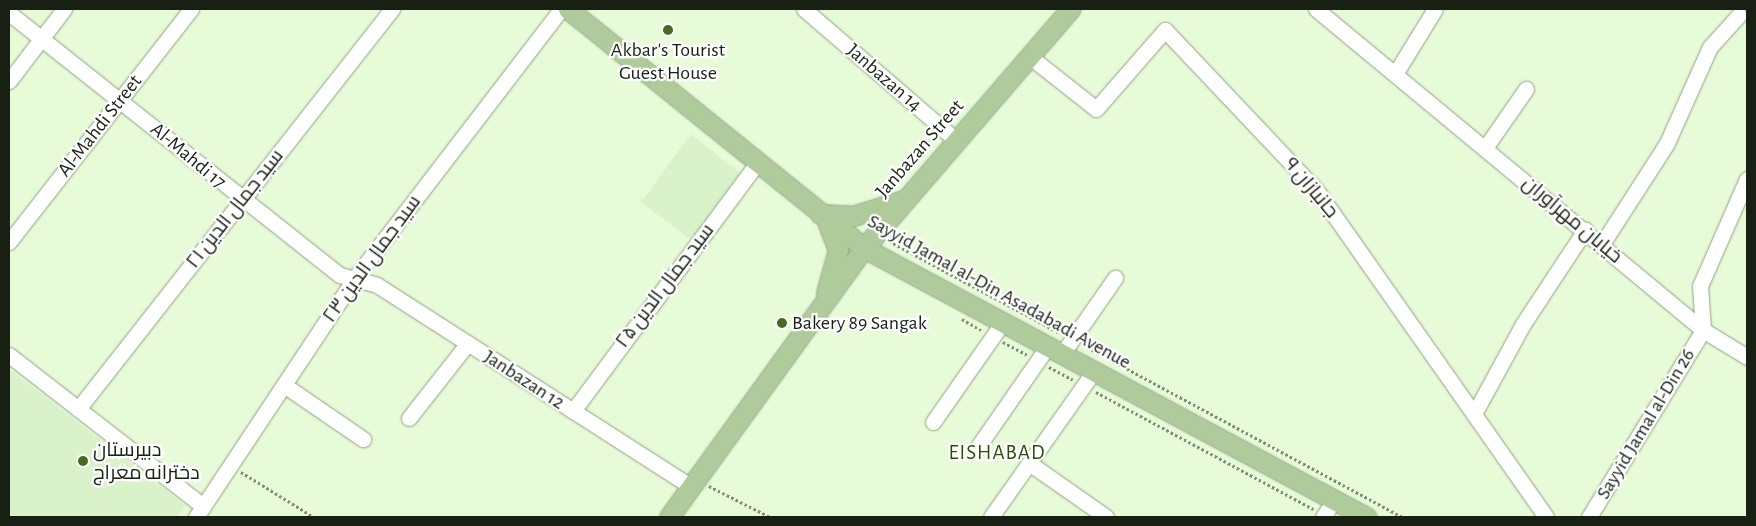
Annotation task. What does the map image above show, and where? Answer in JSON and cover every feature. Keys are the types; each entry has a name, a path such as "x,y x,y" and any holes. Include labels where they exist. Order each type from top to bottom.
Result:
{"main road":[{"name":"Sayyid Jamal al-Din Asadabadi Avenue","path":"568,9 820,214 870,241 1003,322 1061,347 1094,371 1366,517"},
{"name":"Janbazan Street","path":"669,517 870,241 1070,9"},
{"path":"820,214 853,216 885,209 907,198"},
{"path":"820,214 831,229 838,250 823,305"}],"street":[{"path":"9,81 64,9"},
{"name":"Al-Mahdi Street","path":"9,242 191,9"},
{"name":"سید جمال الدین ۲۱","path":"78,408 392,9"},
{"name":"سید جمال الدین ۲۳","path":"200,511 354,279 561,9"},
{"name":"خیابان مهرآوران","path":"1316,9 1602,244 1703,330 1747,357"},
{"path":"1395,74 1435,9"},
{"name":"Janbazan 14","path":"808,12 957,140"},
{"name":"Al-Mahdi 17","path":"9,13 120,100 242,200 340,275 354,279"},
{"path":"1602,244 1667,143 1710,47 1738,14"},
{"name":"جانبازان ۹","path":"1029,56 1096,109 1165,30 1317,191 1546,517"},
{"path":"1485,148 1526,89"},
{"name":"سید جمال الدین ۲۵","path":"573,411 758,162"},
{"path":"1703,330 1700,286 1747,179"},
{"path":"1474,414 1523,324 1585,230"},
{"path":"977,448 1061,347 1115,278"},
{"name":"Janbazan 12","path":"354,279 377,285 573,411 694,483"},
{"path":"933,422 1003,322"},
{"name":"Sayyid Jamal al-Din 26","path":"1588,517 1703,330"},
{"path":"410,418 468,343"},
{"path":"9,355 78,408 200,511"},
{"path":"992,517 1094,371"},
{"path":"284,386 363,439"},
{"path":"1030,463 1106,517"},
{"path":"1323,517 1334,500"}],"path":[{"path":"870,241 1061,347 1403,517"},
{"path":"230,466 314,517"},
{"path":"694,483 770,517"}],"shaded area":[{"path":"691,134 740,173 691,240 641,202"},
{"name":"دبیرستان دخترانه معراج","path":"9,369 185,505 177,517 9,517"}],"place":[{"name":"Akbar's Tourist Guest House","path":"668,30"},
{"name":"Bakery 89 Sangak","path":"782,323"},
{"name":"دبیرستان دخترانه معراج","path":"83,461"}],"district":[{"name":"EISHABAD","path":"997,453"}]}
